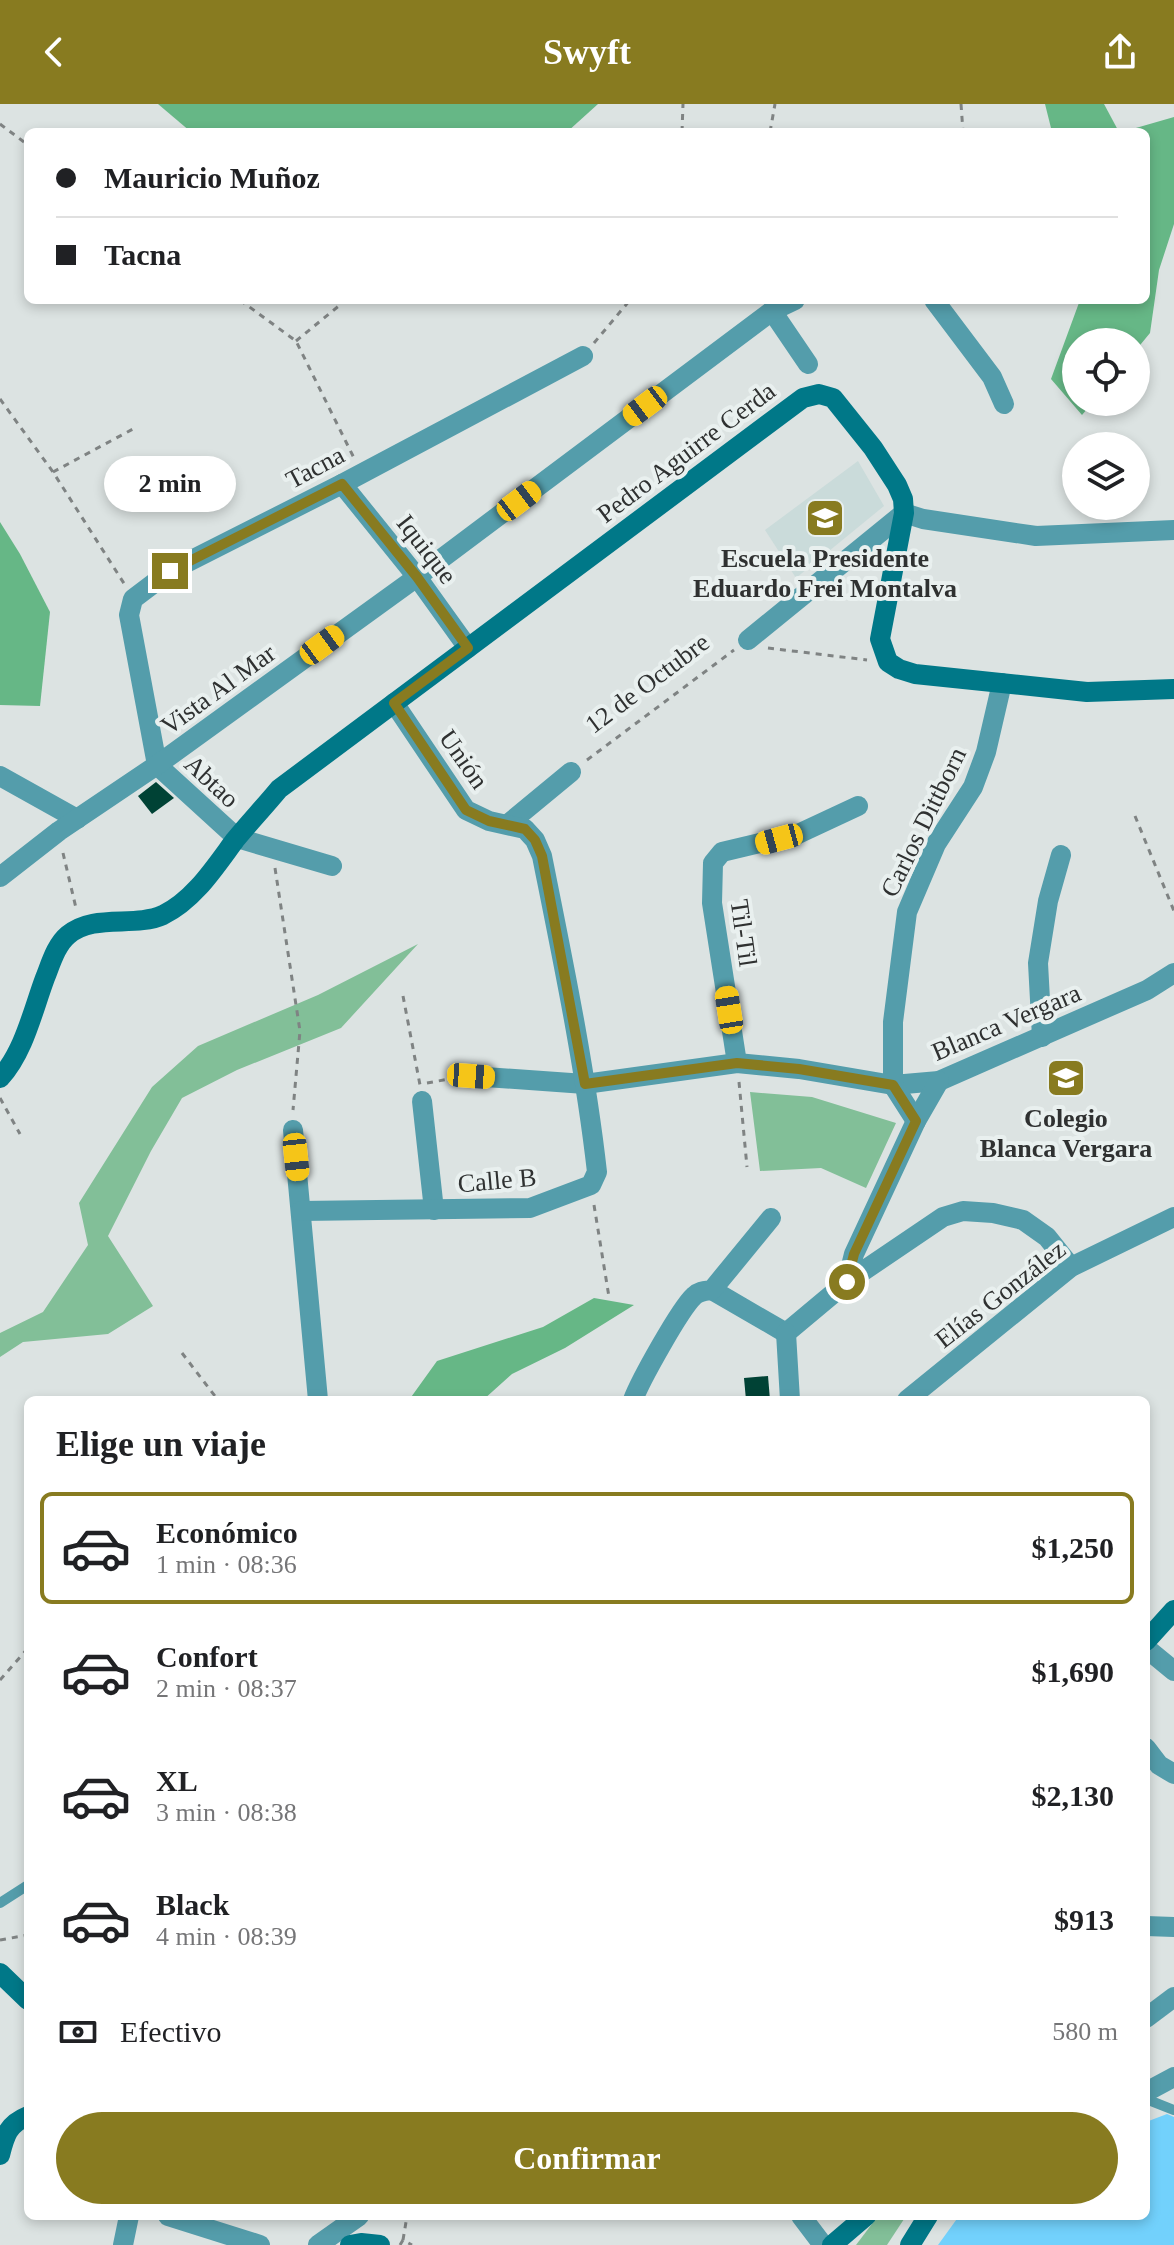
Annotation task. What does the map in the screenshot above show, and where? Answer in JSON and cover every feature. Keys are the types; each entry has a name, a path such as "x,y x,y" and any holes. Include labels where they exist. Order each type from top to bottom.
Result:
{"street":[{"name":"Vista Al Mar","path":"0,877 59,831 157,765 417,577 772,311 787,304"},
{"path":"937,304 992,377 1004,404"},
{"path":"772,311 808,364"},
{"name":"Tacna","path":"133,599 170,571 583,356"},
{"name":"Pedro Aguirre Cerda","path":"80,927 142,921 165,914 210,875 279,789 803,398 819,394 833,398 873,448 903,499 904,513 880,639 888,662"},
{"name":"Iquique","path":"342,484 417,577 468,648"},
{"path":"904,513 923,519 1036,536 1174,530"},
{"name":"12 de Octubre","path":"748,640 904,513"},
{"name":"Abtao","path":"133,599 129,615 157,765 237,838 332,866"},
{"path":"888,662 915,674 1087,692 1174,689"},
{"name":"Carlos Dittborn","path":"893,1085 893,1022 907,912 936,844 973,787 986,752 1002,683"},
{"name":"Unión","path":"394,703 466,810 489,821 525,829 535,840 542,856 585,1084"},
{"path":"508,824 571,772"},
{"path":"5,786 77,819"},
{"name":"Til-Til","path":"737,1063 712,903 713,863 722,852 798,834 858,806"},
{"path":"1042,1037 1038,963 1048,901 1061,855"},
{"path":"0,1078 23,1039 59,946 67,935 80,927"},
{"name":"Blanca Vergara","path":"471,1076 585,1084 737,1063 799,1069 893,1085 939,1081 1147,990 1174,973"},
{"path":"847,1282 854,1254 916,1121 939,1081"},
{"path":"585,1084 597,1172 591,1185"},
{"path":"893,1085 916,1121"},
{"path":"421,1092 434,1210"},
{"path":"293,1130 318,1396"},
{"name":"Calle B","path":"301,1211 530,1208 591,1185"},
{"path":"786,1333 847,1282 943,1217 963,1211 993,1213 1023,1220 1047,1237 1071,1267"},
{"name":"Elías González","path":"912,1396 1071,1267 1174,1217"},
{"path":"712,1290 771,1218"},
{"path":"635,1396 676,1322 693,1296 701,1291 712,1290 786,1333"},
{"path":"786,1333 790,1396"},
{"path":"1150,1637 1174,1610"},
{"path":"1150,1651 1174,1671"},
{"path":"1150,1753 1159,1765 1174,1774"},
{"path":"1150,1926 1174,1927"},
{"path":"0,1973 24,1996"},
{"path":"1150,2015 1174,1997"},
{"path":"1150,2090 1174,2077"},
{"path":"0,2155 6,2131 24,2118"},
{"path":"123,2245 128,2220"},
{"path":"181,2220 260,2245"},
{"path":"318,2245 353,2220"},
{"path":"804,2220 823,2245"},
{"path":"832,2245 861,2220"},
{"path":"910,2245 926,2220"},
{"path":"350,2245 380,2245"}],"lane":[{"path":"0,1903 24,1888"},
{"path":"1150,2101 1174,2110"}],"path":[{"path":"682,128 683,104"},
{"path":"771,128 775,104"},
{"path":"961,104 963,128"},
{"path":"0,124 24,142"},
{"path":"245,304 296,341 361,472"},
{"path":"296,341 341,304"},
{"path":"583,356 627,304"},
{"path":"0,399 53,472 133,599"},
{"path":"53,472 133,429"},
{"path":"748,640 757,647 888,662"},
{"name":"12 de Octubre","path":"571,772 748,640"},
{"path":"1135,816 1174,911"},
{"path":"59,831 80,927"},
{"path":"272,849 300,1031 292,1104 293,1130"},
{"path":"403,996 421,1092 471,1076"},
{"path":"737,1063 747,1167"},
{"path":"0,1098 20,1134"},
{"path":"591,1185 609,1297"},
{"path":"182,1353 215,1396"},
{"path":"0,1680 24,1653"},
{"path":"0,1940 24,1936"},
{"path":"406,2220 402,2243 412,2245"}],"shaded area":[{"name":"Escuela Presidente Eduardo Frei Montalva","path":"858,461 884,506 796,578 765,530"}],"green space":[{"path":"158,104 598,104 571,128 186,128"},
{"path":"1045,104 1104,104 1117,128 1051,128"},
{"path":"1174,117 1174,224 1159,270 1150,333 1150,328 1070,328 1079,304 1150,304 1150,128 1136,128"},
{"path":"1062,349 1062,392 1051,379"},
{"path":"0,522 50,612 40,706 0,705"},
{"path":"418,944 341,1028 237,1070 182,1098 108,1236 153,1306 108,1334 23,1342 0,1357 0,1333 43,1312 88,1245 79,1203 152,1087 198,1046 318,995"},
{"path":"750,1092 812,1097 896,1123 866,1188 821,1168 760,1171"},
{"path":"594,1298 634,1305 565,1348 512,1374 487,1396 412,1396 437,1361 543,1327"},
{"path":"875,2220 903,2220 887,2245 856,2245"}],"water":[{"path":"1167,2114 1174,2117 1174,2245 938,2245 956,2220 1150,2220 1150,2120"}],"building":[{"path":"156,782 174,798 152,814 138,796"},
{"path":"768,1376 770,1396 746,1396 744,1378"}],"place":[{"name":"Escuela Presidente Eduardo Frei Montalva","path":"825,518"},
{"name":"Colegio Blanca Vergara","path":"1066,1078"}],"route":[{"path":"170,571 342,484 417,577 468,648 394,703 466,810 489,821 525,829 535,840 542,856 585,1084 737,1063 799,1069 893,1085 916,1121 854,1254 847,1282"}]}
